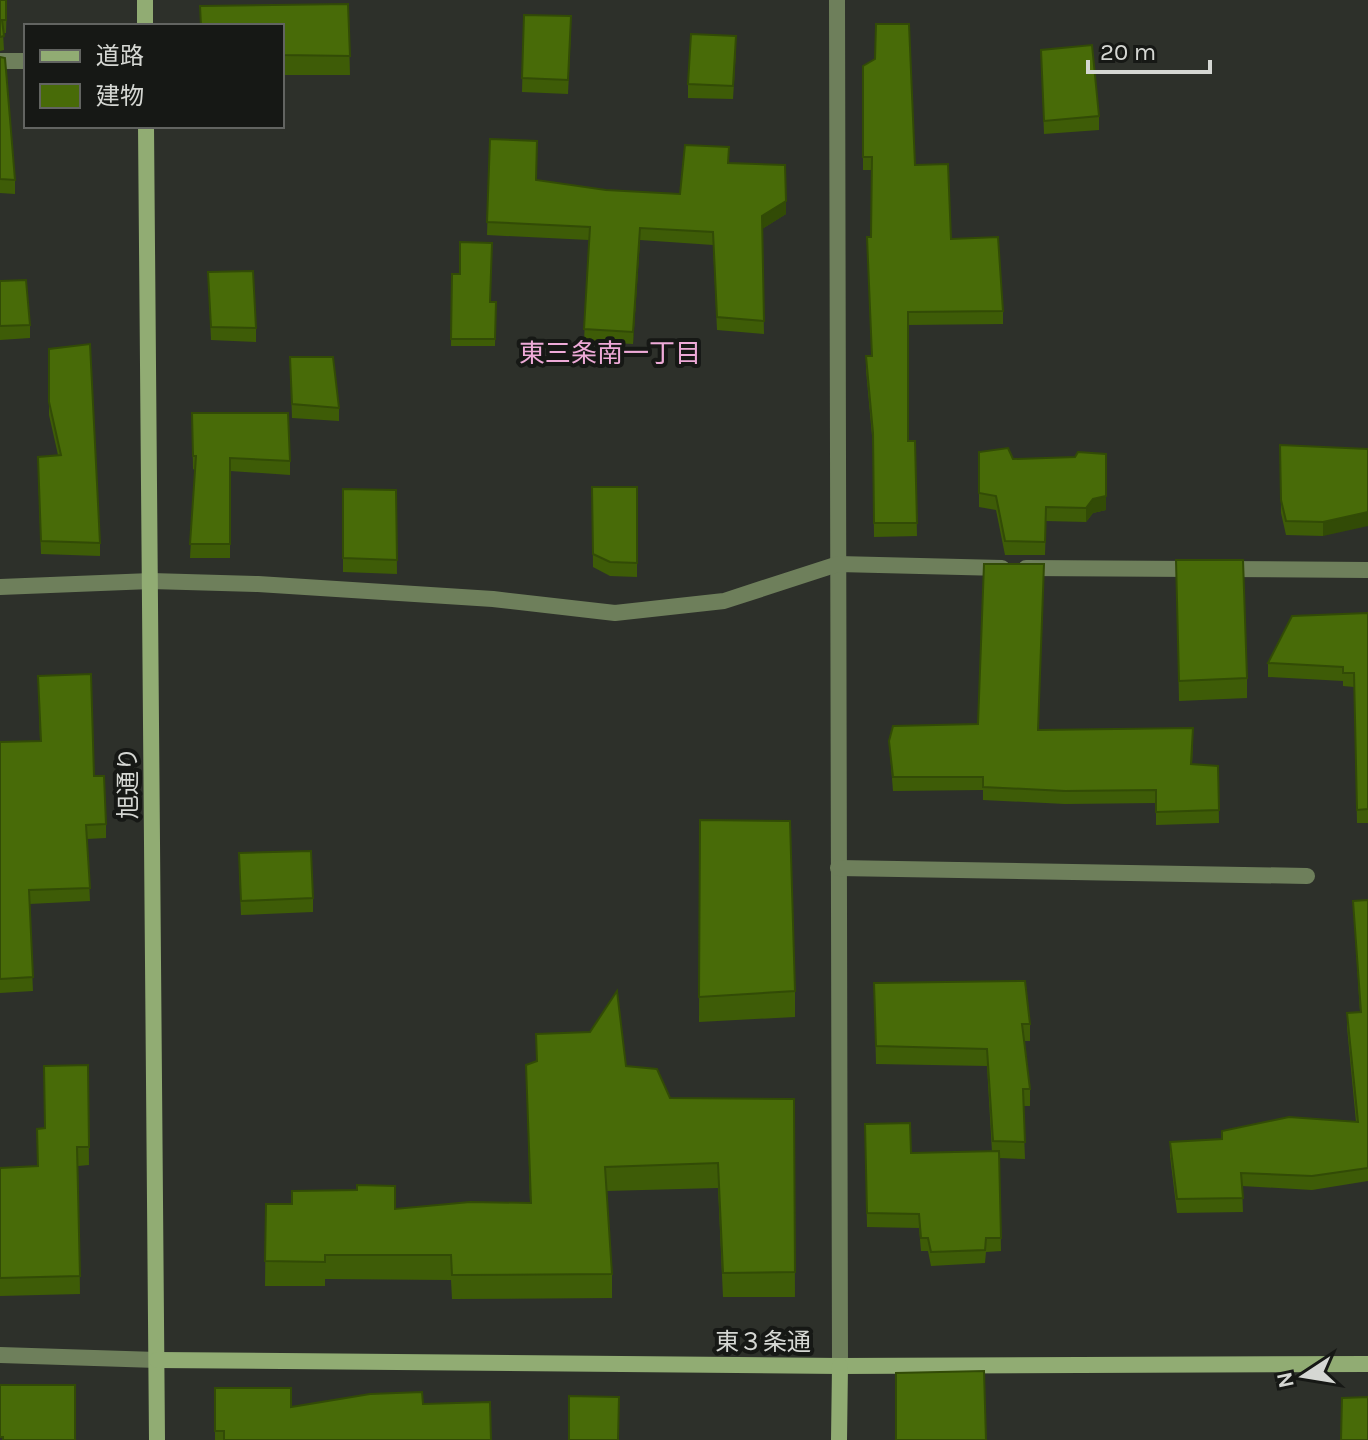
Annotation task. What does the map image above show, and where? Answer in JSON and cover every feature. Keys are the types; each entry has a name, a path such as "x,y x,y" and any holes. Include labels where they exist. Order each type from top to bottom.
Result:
{"street":[{"path":"145,0 145,24"},
{"path":"837,0 839,1440"},
{"path":"0,61 24,61"},
{"name":"旭通り","path":"146,128 157,1440"},
{"path":"0,587 151,581 493,599 615,613 724,601 838,564 1368,570"},
{"path":"838,868 1307,876"},
{"path":"0,1355 157,1360"},
{"name":"東３条通","path":"157,1360 840,1366 1368,1364"}],"building":[{"path":"0,0 6,0 6,20 2,20 4,36 0,37"},
{"path":"348,4 350,56 284,55 284,24 201,24 200,6"},
{"path":"524,15 571,16 568,80 522,78"},
{"path":"876,24 909,24 915,165 948,164 951,239 998,237 1003,311 908,312 908,441 915,441 917,523 874,523 873,433 866,356 872,356 867,237 871,237 872,157 863,157 863,66 875,59"},
{"path":"691,34 736,36 733,86 688,84"},
{"path":"1092,45 1099,116 1044,121 1041,50"},
{"path":"0,57 5,58 15,180 0,179"},
{"path":"490,139 537,141 536,180 606,190 680,194 685,145 729,147 728,163 785,165 786,201 762,216 764,321 717,317 713,232 640,228 633,332 584,329 590,227 487,222"},
{"path":"460,242 492,243 490,302 496,302 495,339 451,339 452,274 460,274"},
{"path":"253,271 256,328 211,327 208,272"},
{"path":"26,280 30,325 0,326 0,281"},
{"path":"90,344 100,543 41,541 38,457 61,455 49,402 49,349"},
{"path":"290,357 333,357 339,408 292,404"},
{"path":"192,413 288,413 290,461 230,458 230,544 190,544 196,456 193,456"},
{"path":"1280,445 1368,449 1368,512 1323,522 1286,521 1281,500"},
{"path":"1008,448 1013,459 1075,457 1078,452 1106,454 1106,496 1093,499 1086,508 1046,507 1045,542 1005,541 996,496 979,493 979,452"},
{"path":"592,487 637,487 637,563 610,562 593,554"},
{"path":"343,489 396,490 397,560 343,558"},
{"path":"1176,560 1243,560 1247,678 1179,681"},
{"path":"984,564 1044,564 1038,730 1193,728 1191,764 1218,766 1219,810 1156,812 1156,790 1065,791 983,787 983,777 893,777 889,741 893,726 978,724"},
{"path":"1368,613 1368,809 1357,810 1354,673 1343,673 1343,667 1268,663 1292,616"},
{"path":"91,674 94,776 104,776 106,824 86,825 90,888 29,890 33,977 0,979 0,742 41,741 38,676"},
{"path":"700,820 790,821 795,991 699,997"},
{"path":"311,851 313,898 241,901 239,853"},
{"path":"1368,900 1368,1168 1312,1176 1241,1173 1243,1198 1177,1199 1170,1142 1222,1139 1222,1131 1289,1117 1358,1122 1347,1013 1361,1012 1353,901"},
{"path":"1025,981 1030,1024 1022,1024 1030,1089 1023,1089 1025,1142 993,1141 987,1049 876,1046 874,983"},
{"path":"617,991 626,1066 657,1069 670,1098 794,1099 795,1272 723,1273 718,1163 605,1167 612,1274 452,1275 451,1255 325,1255 325,1262 265,1261 266,1204 292,1204 292,1191 357,1190 357,1185 395,1186 395,1209 470,1202 531,1203 526,1065 537,1061 536,1034 590,1032"},
{"path":"88,1065 89,1147 77,1147 80,1276 0,1278 0,1168 38,1166 37,1129 45,1128 44,1066"},
{"path":"910,1123 911,1153 999,1151 1001,1238 986,1238 985,1250 931,1252 928,1238 921,1238 919,1214 867,1213 865,1124"},
{"path":"984,1371 986,1440 896,1440 896,1373"},
{"path":"0,1385 75,1385 75,1440 3,1440 0,1437"},
{"path":"215,1388 291,1388 291,1407 370,1394 422,1392 423,1404 490,1402 491,1440 224,1440 224,1431 215,1431"},
{"path":"569,1396 619,1397 618,1440 569,1440"},
{"path":"1368,1397 1368,1440 1341,1440 1342,1398"}],"district":[{"name":"東三条南一丁目","path":"610,353"}]}
